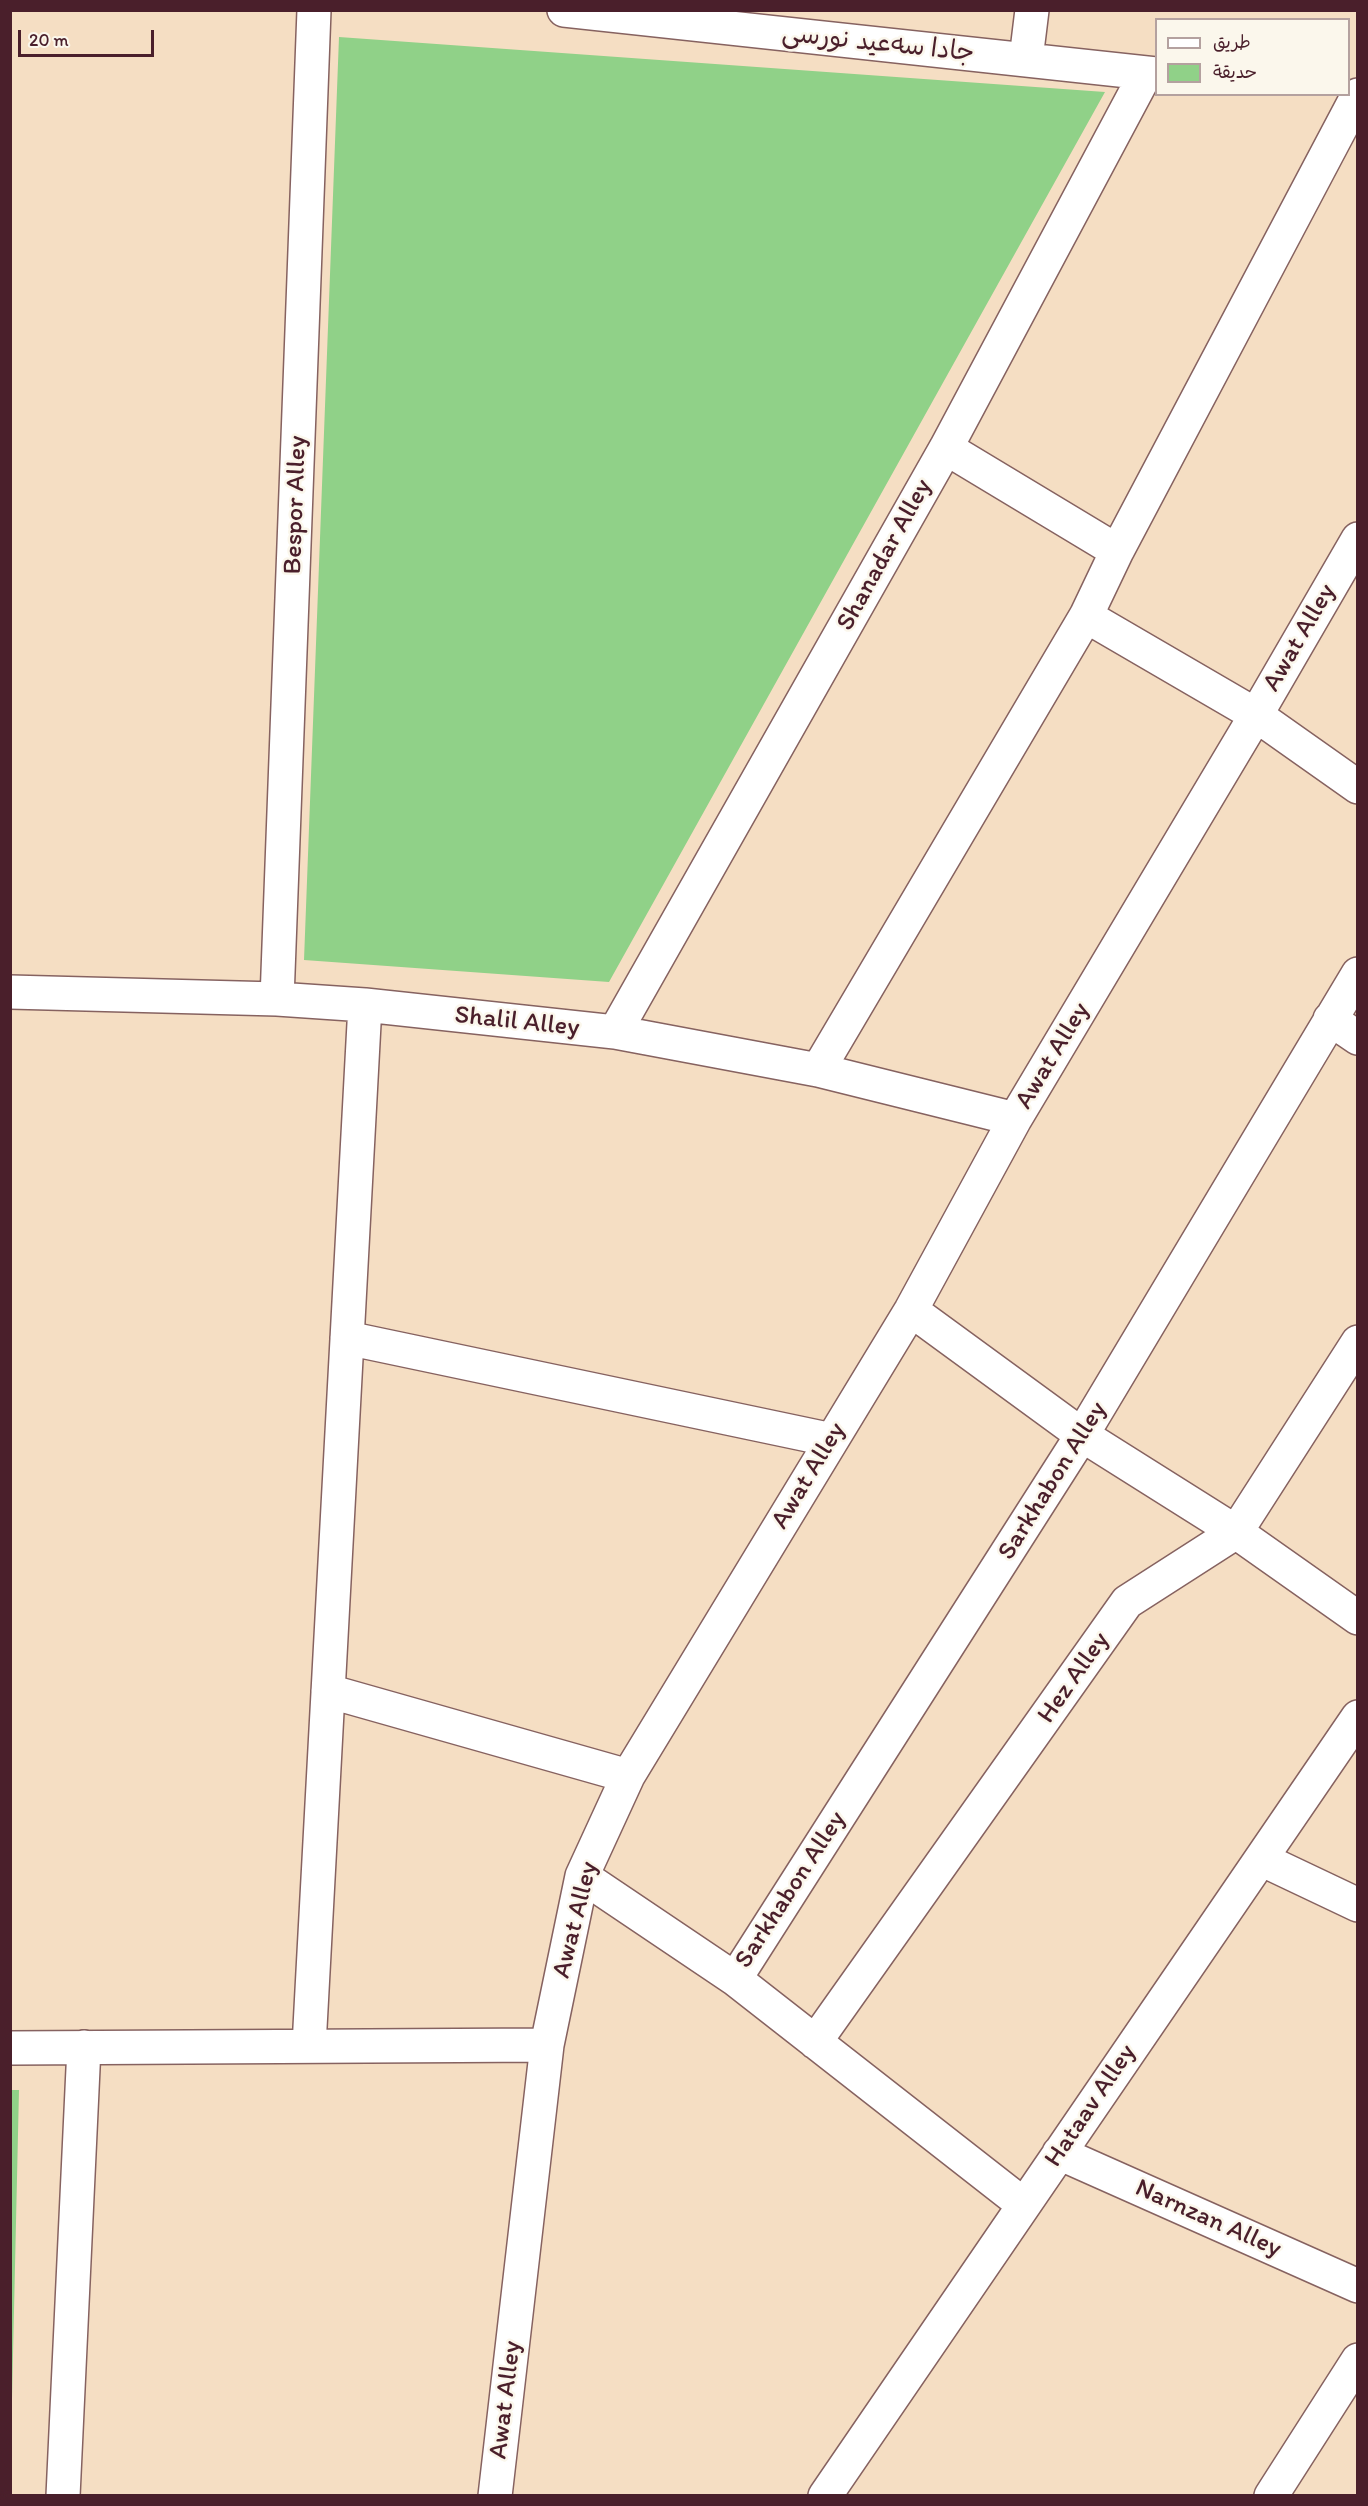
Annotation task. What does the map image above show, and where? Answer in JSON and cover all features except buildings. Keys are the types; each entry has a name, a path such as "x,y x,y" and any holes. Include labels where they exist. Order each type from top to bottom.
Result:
{"street":[{"name":"Bespor Alley","path":"277,999 314,10"},
{"name":"جادا سەعید نورسی","path":"564,10 1151,73"},
{"path":"1026,59 1032,10"},
{"name":"Shanadar Alley","path":"615,1032 946,448 1151,73"},
{"path":"818,1070 1086,616 1117,551 1358,94"},
{"path":"946,448 1117,551"},
{"name":"Awat Alley","path":"495,2496 548,2045 582,1876 628,1776 911,1310 1015,1119 1358,539"},
{"path":"1086,616 1256,715 1358,788"},
{"name":"Sarkhabon Alley","path":"735,1979 1083,1435 1358,974"},
{"name":"Shalil Alley","path":"10,992 277,999 365,1005 615,1032 818,1070 1015,1119"},
{"path":"309,2046 365,1005"},
{"path":"1330,1020 1358,1038"},
{"path":"911,1310 1083,1435 1236,1532 1358,1618"},
{"path":"347,1338 832,1440"},
{"name":"Hez Alley","path":"815,2042 1127,1602 1236,1532 1358,1342"},
{"path":"328,1691 628,1776"},
{"name":"Hataav Alley","path":"825,2496 1358,1717"},
{"path":"1261,1859 1358,1905"},
{"path":"582,1876 735,1979 1024,2205"},
{"path":"10,2048 548,2045"},
{"path":"63,2496 84,2047"},
{"name":"Narnzan Alley","path":"1059,2153 1358,2286"},
{"path":"1271,2496 1358,2360"}],"green space":[{"path":"339,37 1105,92 609,982 304,960"},
{"path":"10,2090 19,2090 11,2443 10,2443"}]}
